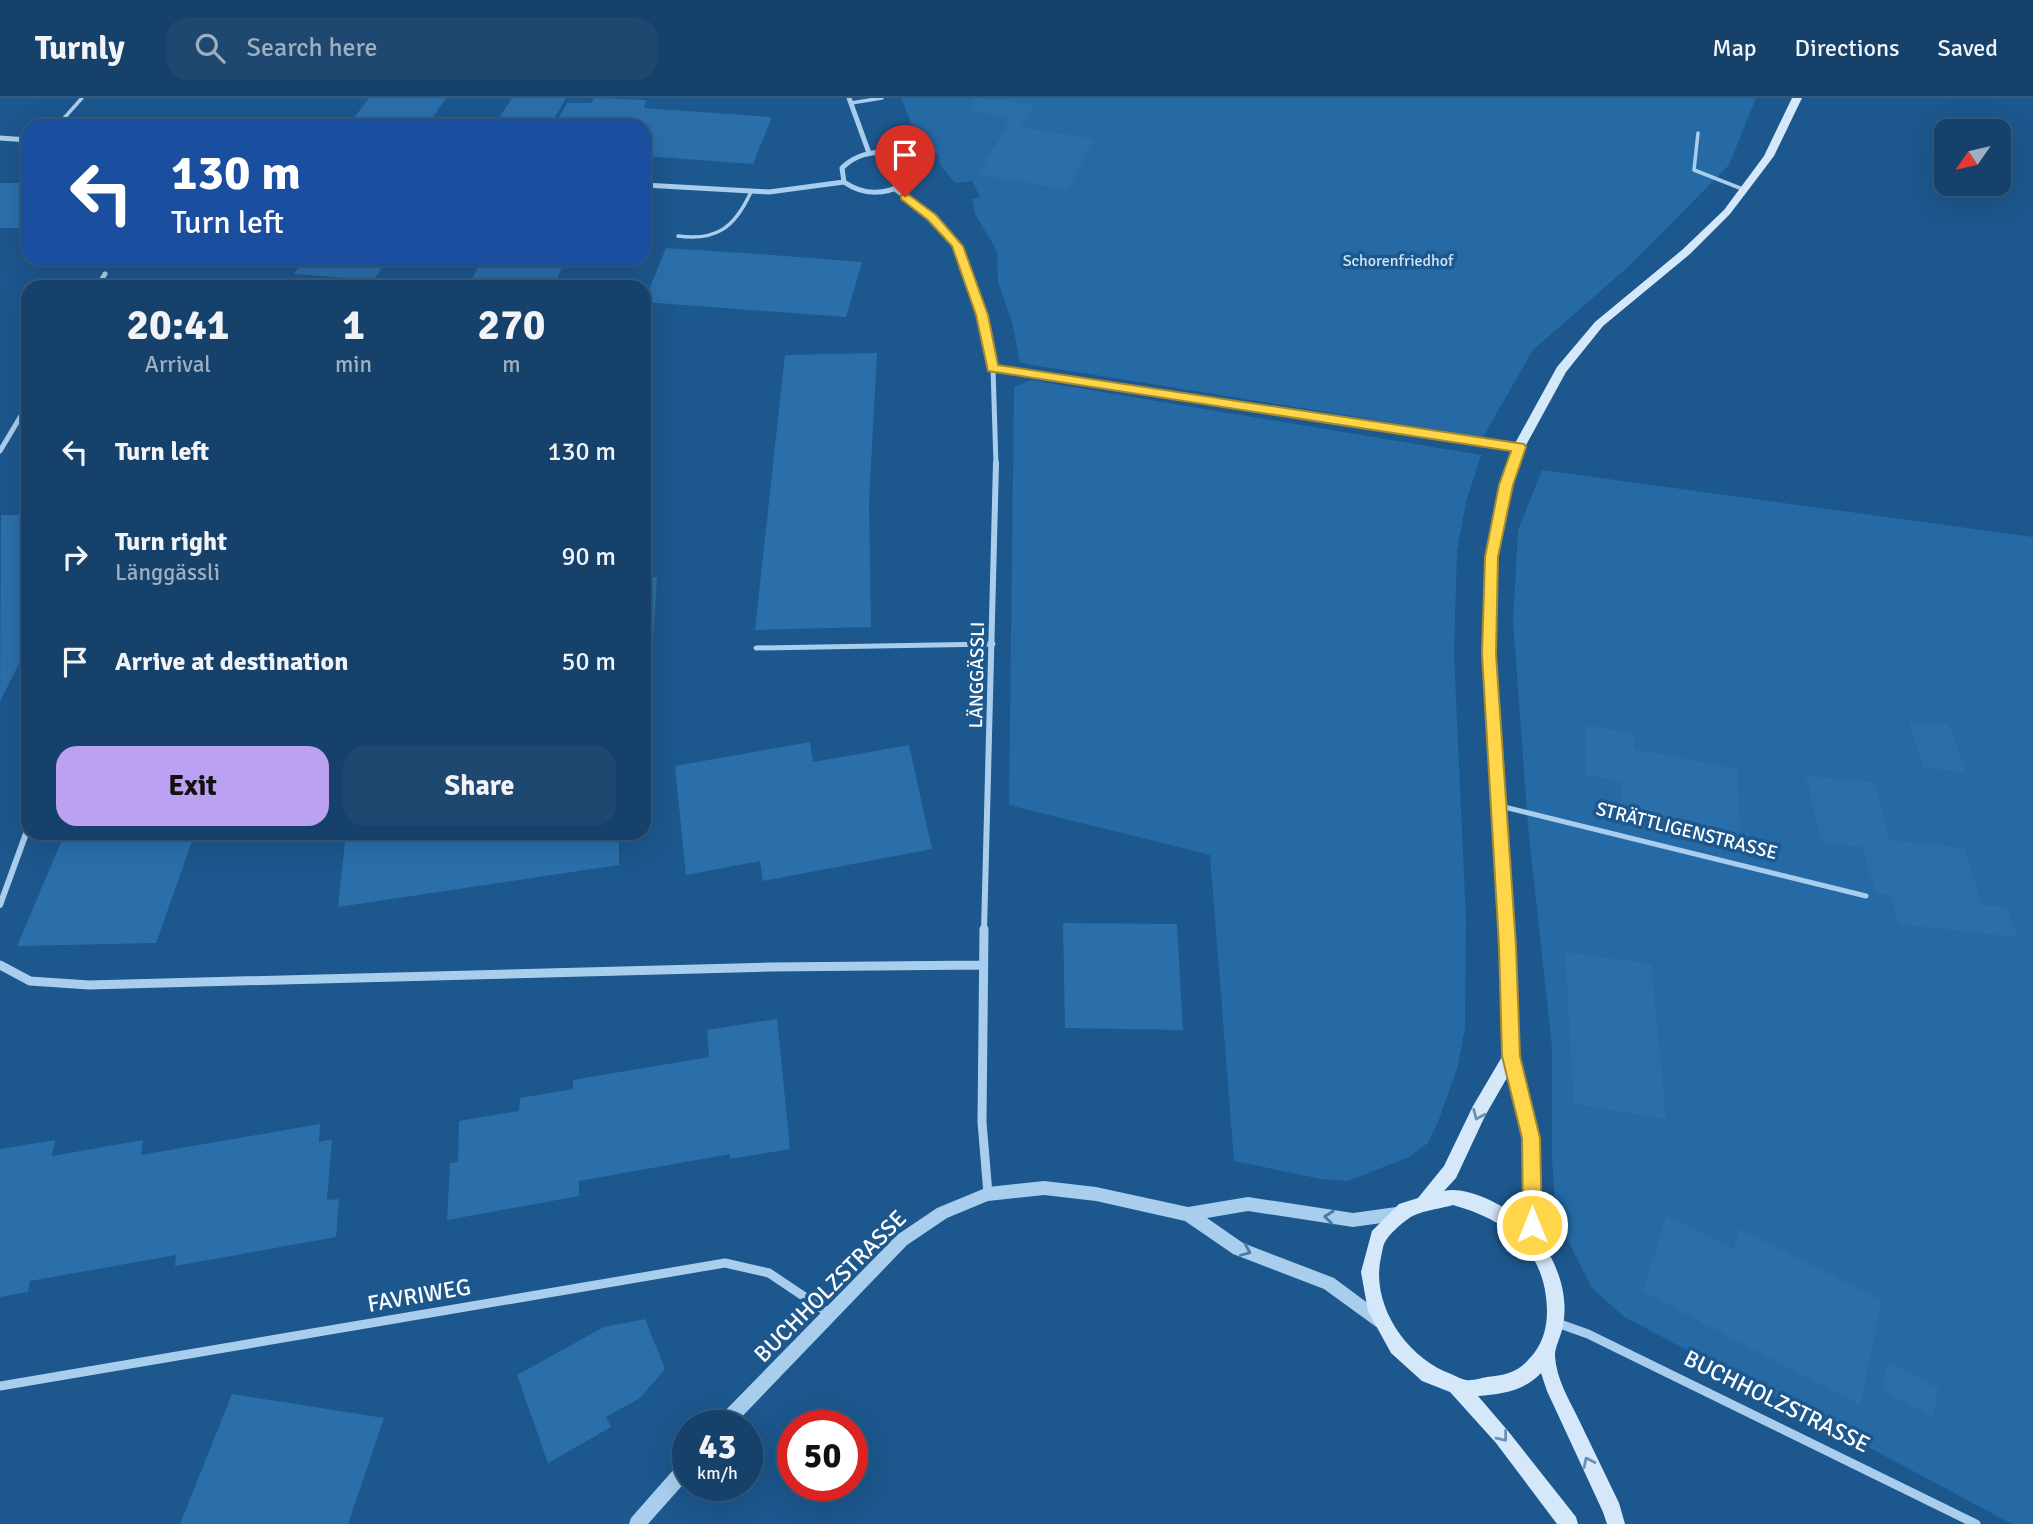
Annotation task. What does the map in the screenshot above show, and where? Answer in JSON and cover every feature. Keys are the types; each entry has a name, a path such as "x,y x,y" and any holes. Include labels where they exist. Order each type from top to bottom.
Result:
{"main road":[{"path":"1532,1241 1531,1138 1511,1056 1508,946 1489,654 1490,576 1497,525 1519,447 1548,389 1585,340 1615,309 1686,252 1745,190 1769,156 1797,98"},
{"path":"1426,1199 1454,1165 1479,1111 1511,1056"},
{"path":"1454,1197 1482,1204 1509,1219 1532,1241 1547,1267 1556,1294 1556,1322 1545,1353 1530,1371 1509,1384 1484,1389 1457,1386 1425,1373 1399,1350 1380,1321 1370,1291 1369,1261 1379,1234 1396,1214 1426,1199 1454,1197"},
{"path":"1545,1353 1553,1385 1612,1510 1616,1524"},
{"path":"1457,1386 1502,1437 1569,1524"}],"street":[{"path":"850,100 869,153"},
{"path":"0,138 21,140"},
{"path":"869,153 892,154 909,164 910,178 895,189 872,193 851,188 844,182 842,168 857,156 869,153"},
{"path":"651,187 750,194 822,188 844,182"},
{"name":"LÄNGGÄSSLI","path":"895,189 932,217 957,246 982,315 993,368 996,435 993,644 983,965 982,1122 988,1194"},
{"path":"101,280 105,274"},
{"path":"0,451 21,416"},
{"path":"0,905 24,840"},
{"path":"0,964 13,975 38,984 89,985 771,967 983,965"},
{"name":"BUCHHOLZSTRASSE","path":"737,1410 902,1240 942,1213 988,1194 1044,1188 1096,1194 1188,1214 1248,1204 1353,1220 1396,1214"},
{"name":"BUCHHOLZSTRASSE","path":"1188,1214 1238,1249 1329,1283 1380,1321"},
{"name":"FAVRIWEG","path":"0,1385 725,1263 752,1264 785,1278 830,1314"},
{"name":"BUCHHOLZSTRASSE","path":"1556,1322 1588,1334 1976,1524"},
{"path":"638,1524 672,1485"}],"lane":[{"path":"63,119 82,98"},
{"path":"850,100 882,98"},
{"path":"1698,133 1694,170 1745,190"},
{"path":"678,236 696,238 725,232 740,217 750,194"},
{"path":"993,368 1519,447"},
{"path":"756,648 993,644"},
{"name":"STRÄTTLIGENSTRASSE","path":"1497,805 1866,896"}],"green space":[{"name":"Schorenfriedhof","path":"901,98 1756,98 1729,165 1629,266 1533,350 1483,437 1020,363 1012,322 998,282 997,251 975,214 972,199 980,197 972,181 955,183 939,163 939,156 918,140"},
{"path":"1031,380 1481,455 1466,502 1457,551 1454,654 1466,919 1465,1028 1458,1066 1438,1122 1428,1143 1409,1157 1348,1181 1321,1179 1234,1161 1210,855 1009,805 1014,387"},
{"path":"1542,470 2033,537 2033,1524 2012,1524 1623,1316 1592,1288 1556,1217 1552,1159 1552,1048 1528,826 1513,621 1518,530"}],"building":[{"path":"369,98 446,98 432,119 353,119"},
{"path":"512,98 566,98 554,119 498,119"},
{"path":"594,98 646,100 644,108 772,117 753,164 651,157 651,119 558,119 567,103 591,103"},
{"path":"976,98 1034,104 1021,127 1094,139 1068,190 979,174 1011,117 969,110"},
{"path":"0,183 21,183 21,228 0,228"},
{"path":"666,248 862,262 846,317 651,303 651,285"},
{"path":"299,266 383,266 374,280 294,274"},
{"path":"478,266 563,266 556,280 472,280"},
{"path":"877,353 869,502 871,627 755,630 785,355"},
{"path":"1,515 21,515 21,660 0,701"},
{"path":"651,577 657,577 653,639"},
{"path":"1909,722 1949,725 1966,772 1924,768"},
{"path":"1586,725 1634,734 1634,749 1737,769 1740,833 1622,809 1622,782 1586,775"},
{"path":"810,742 813,762 909,745 932,849 763,881 760,861 686,875 675,766"},
{"path":"1806,776 1874,782 1890,840 1964,848 1982,905 2007,907 2017,937 1898,924 1891,895 1876,894 1863,847 1822,842"},
{"path":"62,840 193,840 156,943 17,946"},
{"path":"345,840 619,840 619,865 338,907"},
{"path":"1063,923 1177,924 1183,1030 1065,1028"},
{"path":"1565,952 1651,964 1666,1119 1574,1104"},
{"path":"777,1019 790,1149 730,1159 730,1154 579,1181 579,1196 447,1220 450,1163 458,1162 459,1121 519,1111 520,1098 573,1089 573,1080 709,1057 707,1030"},
{"path":"320,1124 319,1142 332,1139 327,1200 339,1199 336,1237 175,1266 176,1255 30,1281 28,1292 0,1297 0,1149 55,1140 52,1156 143,1140 141,1155"},
{"path":"1666,1216 1734,1249 1739,1229 1882,1300 1860,1405 1643,1292"},
{"path":"645,1319 665,1369 640,1398 606,1417 611,1427 548,1463 517,1375 604,1327"},
{"path":"1888,1362 1938,1388 1933,1417 1882,1390"},
{"path":"232,1394 384,1418 348,1524 180,1524"}],"route":[{"path":"905,197 932,217 957,246 982,315 993,368 1519,447 1506,485 1492,557 1489,654 1508,946 1511,1056 1531,1138 1532,1225"}]}
